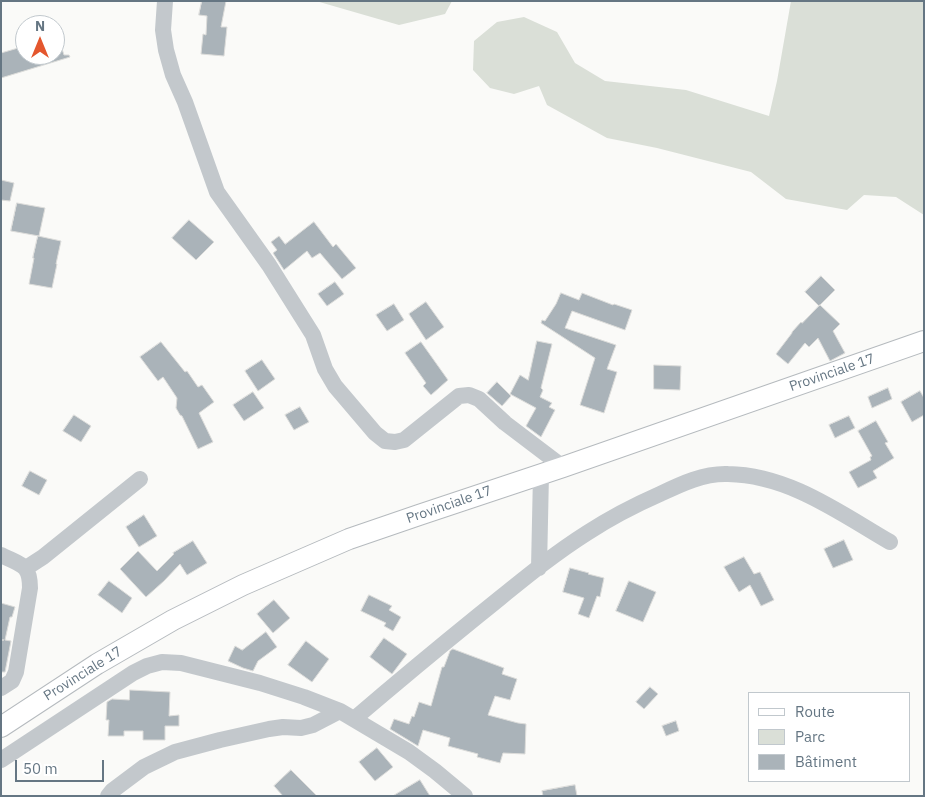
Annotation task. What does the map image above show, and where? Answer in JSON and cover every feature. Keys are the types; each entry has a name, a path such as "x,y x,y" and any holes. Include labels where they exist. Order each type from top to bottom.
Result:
{"main road":[{"name":"Provinciale 17","path":"1,727 97,664 173,620 243,585 350,539 924,341"}],"street":[{"path":"165,1 163,30 166,50 173,75 185,102 217,192 269,266 309,328 317,344 325,369 336,386 375,434 385,441 395,442 404,440 459,396 469,395 479,400 505,423 563,467"},
{"path":"539,568 541,474"},
{"path":"108,796 144,767 175,752 269,729 302,728 347,715 403,677 539,568 588,532 636,505 694,480 727,474 746,475 768,480 798,490 827,504 890,542"},
{"path":"26,568 43,557 140,479"},
{"path":"1,555 26,568 30,577 30,588 16,672 12,681 1,688"},
{"path":"1,760 132,673 162,662 182,663 260,683 304,697 347,715 409,752 455,786 465,796"},
{"path":"35,705 55,725"}],"green space":[{"path":"316,1 452,1 445,14 399,25"},
{"path":"791,1 924,1 924,215 896,197 864,195 847,210 786,199 751,172 657,148 607,138 547,105 539,86 514,94 490,88 473,70 474,41 497,22 524,17 557,32 575,63 605,81 686,90 769,116"}],"building":[{"path":"202,1 226,1 221,27 227,27 224,56 201,54 203,34 206,35 207,16 199,15"},
{"path":"15,49 15,65 44,65 1,78 1,53"},
{"path":"1,180 14,183 10,201 1,200"},
{"path":"17,203 45,208 39,236 11,231"},
{"path":"189,220 214,242 196,260 172,238"},
{"path":"314,222 333,247 336,244 356,268 342,279 320,253 312,258 307,251 284,270 273,253 277,250 271,242 279,236 285,244"},
{"path":"38,236 61,241 52,288 29,284"},
{"path":"821,276 835,290 819,306 805,292"},
{"path":"335,282 344,294 327,306 318,294"},
{"path":"561,293 579,300 582,293 632,310 625,330 572,311 565,328 616,345 607,369 617,372 604,413 580,405 595,358 541,323 542,320 545,321"},
{"path":"426,302 444,327 426,340 409,314"},
{"path":"394,304 404,320 387,331 376,315"},
{"path":"820,305 840,324 833,331 845,353 830,361 818,338 809,347 805,343 788,364 776,354 792,332"},
{"path":"537,341 552,344 540,397 552,403 549,407 555,410 541,437 526,426 536,408 510,394 520,375 528,380"},
{"path":"161,342 185,372 187,371 198,387 202,385 214,402 199,413 213,442 198,449 182,416 176,408 177,398 163,377 158,381 140,357"},
{"path":"421,342 448,380 431,395 423,386 426,383 405,353"},
{"path":"262,360 275,379 258,391 245,371"},
{"path":"654,365 681,366 680,390 654,389"},
{"path":"497,382 511,396 502,406 487,393"},
{"path":"888,388 892,399 872,408 868,397"},
{"path":"920,391 924,398 924,415 912,422 901,402"},
{"path":"253,392 264,408 244,421 233,405"},
{"path":"300,407 309,422 294,430 285,415"},
{"path":"74,415 91,426 81,442 63,431"},
{"path":"849,416 855,428 835,438 829,425"},
{"path":"876,421 888,442 885,443 894,458 873,471 877,478 858,488 849,472 871,460 870,457 872,456 858,431"},
{"path":"30,471 47,480 39,495 22,486"},
{"path":"144,515 157,536 139,547 126,527"},
{"path":"844,540 853,560 833,568 824,549"},
{"path":"193,541 207,563 187,575 180,564 146,597 120,569 138,551 157,571 173,553"},
{"path":"744,557 754,574 760,572 774,600 761,606 750,585 739,592 724,567"},
{"path":"570,568 604,578 600,597 597,596 589,618 578,614 584,598 563,592"},
{"path":"109,581 132,598 122,613 98,595"},
{"path":"629,581 656,592 643,622 616,611"},
{"path":"369,595 392,606 389,610 401,617 393,631 384,626 386,623 361,611"},
{"path":"274,600 290,618 273,633 257,614"},
{"path":"1,603 15,607 12,617 10,617 5,640 11,641 5,672 1,672"},
{"path":"266,632 277,647 258,661 253,671 228,661 235,646 242,650"},
{"path":"384,638 407,654 392,674 370,657"},
{"path":"306,641 329,659 312,682 288,665"},
{"path":"453,649 504,668 502,674 517,679 510,700 495,696 488,715 526,724 525,754 503,753 500,763 477,757 478,754 448,746 450,738 423,730 418,746 390,729 394,719 409,724 412,716 414,717 419,702 431,706 442,667 444,667 450,651"},
{"path":"650,687 658,694 644,709 636,702"},
{"path":"130,690 170,692 169,716 179,715 179,726 165,726 165,740 143,740 143,731 124,731 124,736 108,736 109,720 106,720 107,702 112,699 129,700"},
{"path":"676,721 679,731 666,736 662,726"},
{"path":"377,748 393,767 375,781 359,762"},
{"path":"291,770 317,796 283,796 274,786"},
{"path":"420,780 430,796 393,796"},
{"path":"575,785 577,796 543,796 542,791"}]}
